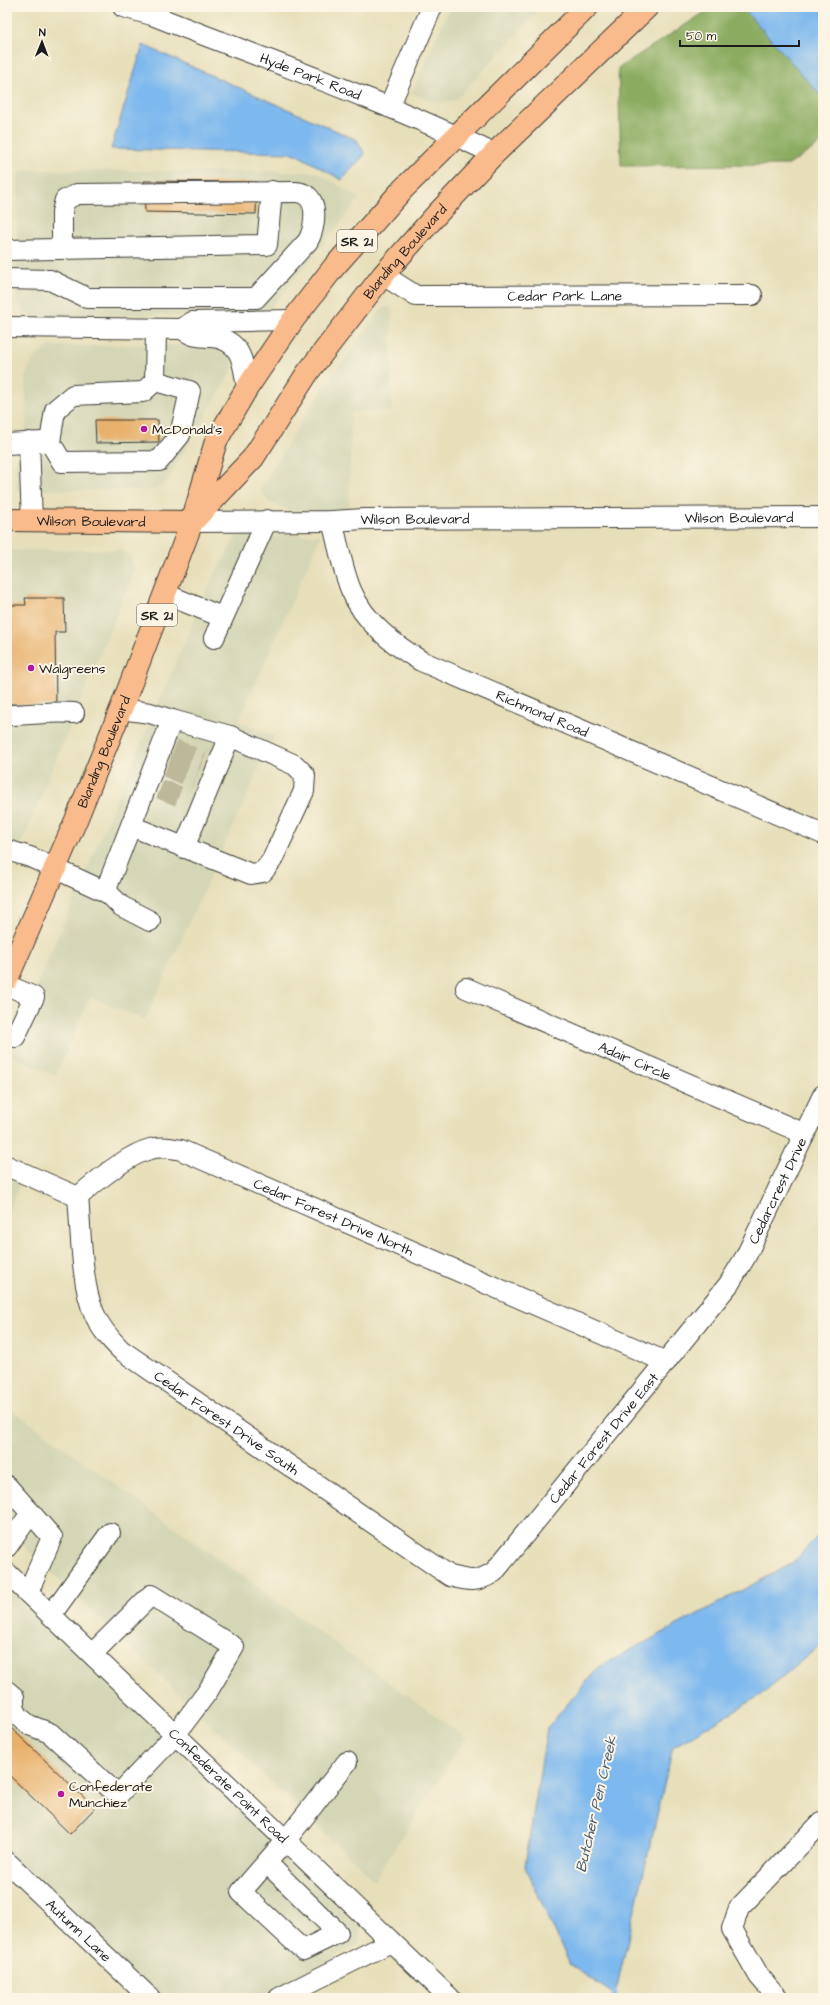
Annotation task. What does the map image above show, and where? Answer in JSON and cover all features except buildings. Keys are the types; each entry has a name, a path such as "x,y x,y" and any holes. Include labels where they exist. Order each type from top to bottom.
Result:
{"main road":[{"name":"Blanding Boulevard","path":"7,979 121,709 192,522 216,441 247,388 293,320 350,249 403,189 456,135 588,7"},
{"name":"Blanding Boulevard","path":"192,522 253,458 308,372 383,275 437,214 494,154 647,7"},
{"name":"Wilson Boulevard","path":"7,520 192,522"}],"street":[{"name":"Hyde Park Road","path":"123,7 152,15 389,107 456,135 494,154"},
{"path":"389,107 432,7"},
{"path":"7,250 267,245 272,191"},
{"path":"7,279 50,280 87,298 256,298 308,241 312,233 314,216 311,201 305,194 295,192 272,191 78,194 65,200 62,212 62,248"},
{"name":"Cedar Park Lane","path":"383,275 416,296 752,295"},
{"path":"7,327 182,329 192,322 293,320"},
{"path":"155,381 190,391 180,435 159,461 62,462 50,442 55,410 73,395 143,392 155,381 156,329"},
{"path":"182,329 193,337 213,337 226,340 236,348 242,358 247,388"},
{"path":"29,442 32,521"},
{"path":"7,444 50,442"},
{"name":"Wilson Boulevard","path":"192,522 267,520 332,521 372,519 823,516"},
{"path":"214,638 267,520"},
{"name":"Richmond Road","path":"332,521 351,590 363,611 382,634 400,648 421,661 823,834"},
{"path":"165,594 222,618"},
{"path":"121,709 150,714 230,736 295,765 305,775 304,791 272,860 263,872 251,874 131,826"},
{"path":"7,715 34,715 49,712 74,713"},
{"path":"105,892 131,826 154,786 168,747 172,720"},
{"path":"184,848 193,802 206,773 230,736"},
{"path":"7,850 25,855 105,892 121,906 150,921"},
{"path":"7,985 34,997 15,1037 7,1032"},
{"name":"Adair Circle","path":"466,988 805,1134"},
{"name":"Cedarcrest Drive","path":"729,1284 746,1256 823,1096"},
{"name":"Cedar Forest Drive North","path":"78,1197 96,1181 137,1155 150,1149 166,1147 181,1150 666,1362"},
{"path":"7,1166 78,1197"},
{"name":"Cedar Forest Drive South","path":"78,1197 87,1295 94,1314 107,1335 121,1350 450,1576 470,1581"},
{"name":"Cedar Forest Drive East","path":"470,1581 484,1578 494,1572 729,1284"},
{"path":"7,1486 52,1537 28,1593"},
{"path":"7,1547 31,1513"},
{"path":"51,1615 110,1533"},
{"name":"Confederate Point Road","path":"7,1573 450,1998"},
{"path":"7,1690 14,1697 14,1708 19,1717 29,1725 50,1733 118,1795 175,1735 208,1691 234,1647 151,1594 92,1654"},
{"path":"326,1974 241,1892 286,1840 347,1762"},
{"path":"778,1998 759,1976 732,1929 739,1908 823,1821"},
{"name":"Autumn Lane","path":"7,1862 150,1998"},
{"path":"267,1863 338,1933 302,1950"},
{"path":"279,1998 391,1942"}],"shaded area":[{"path":"450,7 542,7 456,100 436,103 412,93"},
{"path":"18,170 316,172 360,198 265,315 31,316 21,310 16,298"},
{"path":"391,307 392,411 351,412 349,512 289,511 269,502 260,489 313,403 382,308"},
{"path":"216,344 229,352 234,367 167,481 155,490 15,490 15,463 27,422 25,376 35,357 49,346"},
{"path":"237,535 321,535 239,721 274,736 145,1020 90,997 56,1076 7,1054 211,581"},
{"path":"7,550 118,550 128,554 132,560 135,570 7,878"},
{"path":"7,1174 21,1180 7,1216"},
{"path":"7,1406 466,1738 374,1880 7,1530"},
{"path":"7,1585 361,1928 360,1943 259,1998 157,1998 7,1852"}],"green space":[{"path":"713,7 742,7 823,98 823,142 789,165 621,166 618,68"}],"water":[{"path":"742,7 823,7 823,98"},
{"path":"143,45 357,140 365,154 342,180 294,153 111,149"},
{"path":"823,1530 823,1643 759,1696 673,1747 615,1995 570,1965 525,1866 547,1728 599,1667 793,1563"}],"waterway":[{"name":"Butcher Pen Creek","path":"613,1998 615,1995 614,1988"}],"tunnel":[{"path":"174,749 203,761"},
{"path":"167,767 195,779"},
{"path":"160,789 186,799"}],"place":[{"name":"McDonald's","path":"144,429"},
{"name":"Walgreens","path":"31,668"},
{"name":"Confederate Munchiez","path":"61,1794"}]}
